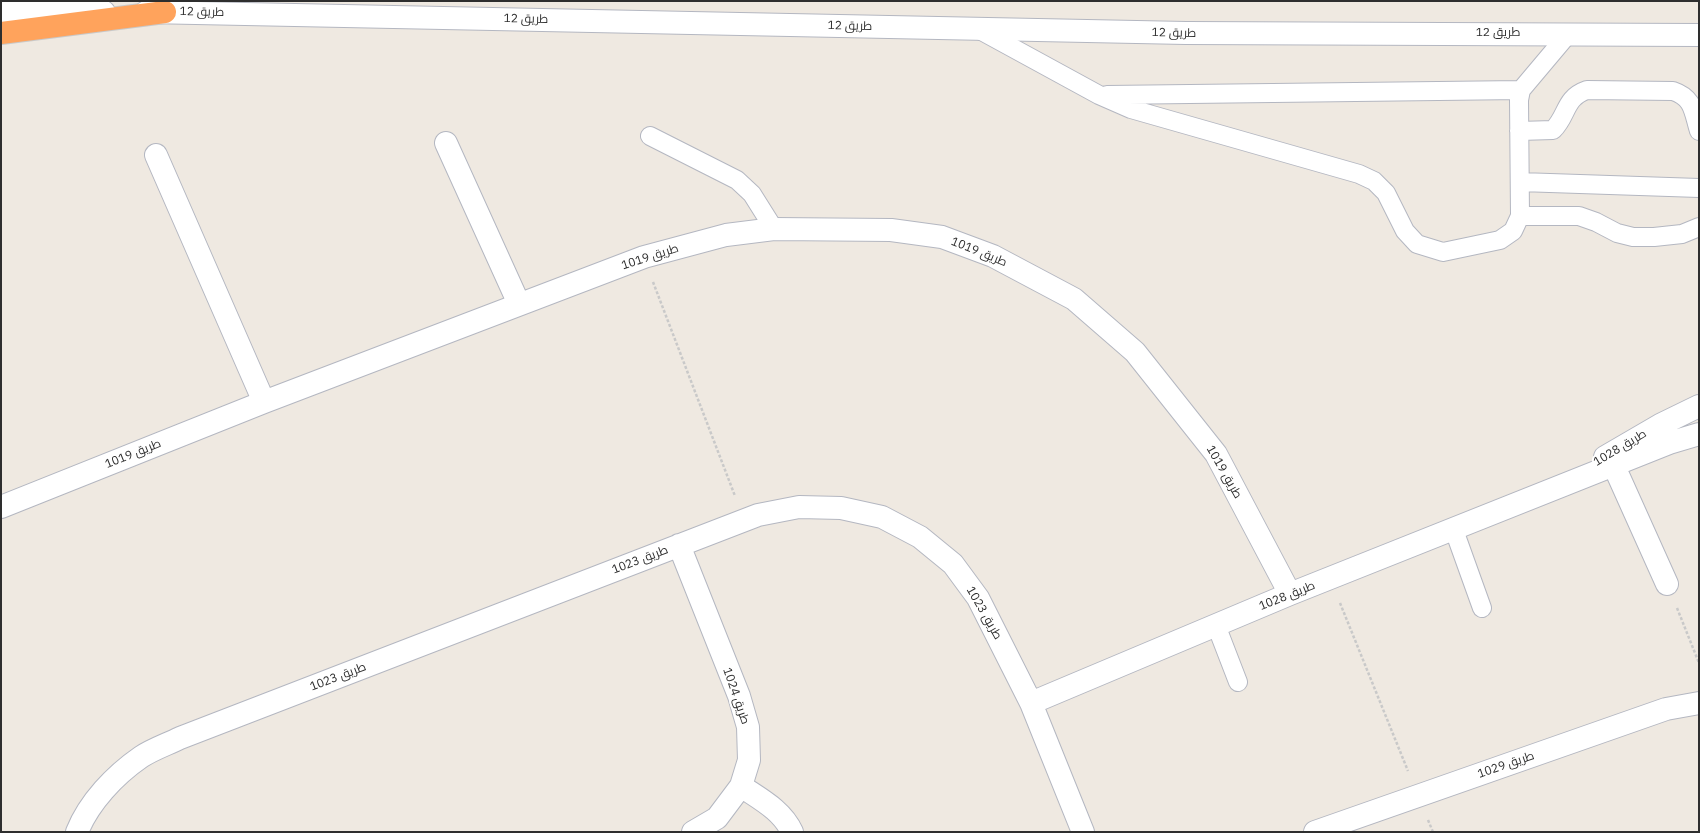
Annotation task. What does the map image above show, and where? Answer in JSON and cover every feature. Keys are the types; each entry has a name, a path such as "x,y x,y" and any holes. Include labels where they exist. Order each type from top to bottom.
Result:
{"highway":[{"path":"1,33 165,12"}],"street":[{"name":"طريق 12","path":"1,13 165,12 1186,33 1699,34"},
{"path":"446,143 520,304"},
{"path":"156,155 264,402"},
{"name":"طريق 1019","path":"1,506 264,402 644,257 726,235 774,229 891,230 942,237 993,256 1074,299 1134,352 1216,454 1290,594"},
{"name":"طريق 1028","path":"1544,494 1660,425 1699,406"},
{"name":"طريق 1028","path":"1032,703 1290,594 1454,530 1669,443 1699,434"},
{"path":"1614,466 1667,584"},
{"name":"طريق 1023","path":"77,832 82,820 108,785 142,757 180,738 758,515 799,507 841,508 882,518 920,537 953,564 978,598 1032,703 1083,832"},
{"name":"طريق 1024","path":"679,545 739,696 748,727 749,760 741,786 717,818 693,832"},
{"name":"طريق 1029","path":"1315,832 1666,709 1699,704"},
{"path":"741,786 779,813 787,821 792,832"}],"lane":[{"path":"977,29 1098,95 1131,109 1359,174 1374,181 1386,193 1405,230 1417,244 1443,252 1500,240 1513,230 1520,216 1519,100 1521,90 1570,33"},
{"path":"1098,95 1521,90"},
{"path":"1519,131 1553,130 1560,123 1571,99 1579,92 1587,90 1673,91 1682,94 1690,102 1699,132"},
{"path":"650,136 737,180 752,194 774,229"},
{"path":"1520,182 1699,188"},
{"path":"1520,216 1579,216 1596,222 1617,233 1633,237 1654,237 1682,234 1699,227"},
{"path":"1454,530 1482,608"},
{"path":"1216,625 1238,682"}],"path":[{"path":"644,257 745,520"},
{"path":"1331,578 1403,758"},
{"path":"1667,584 1699,663"}]}
